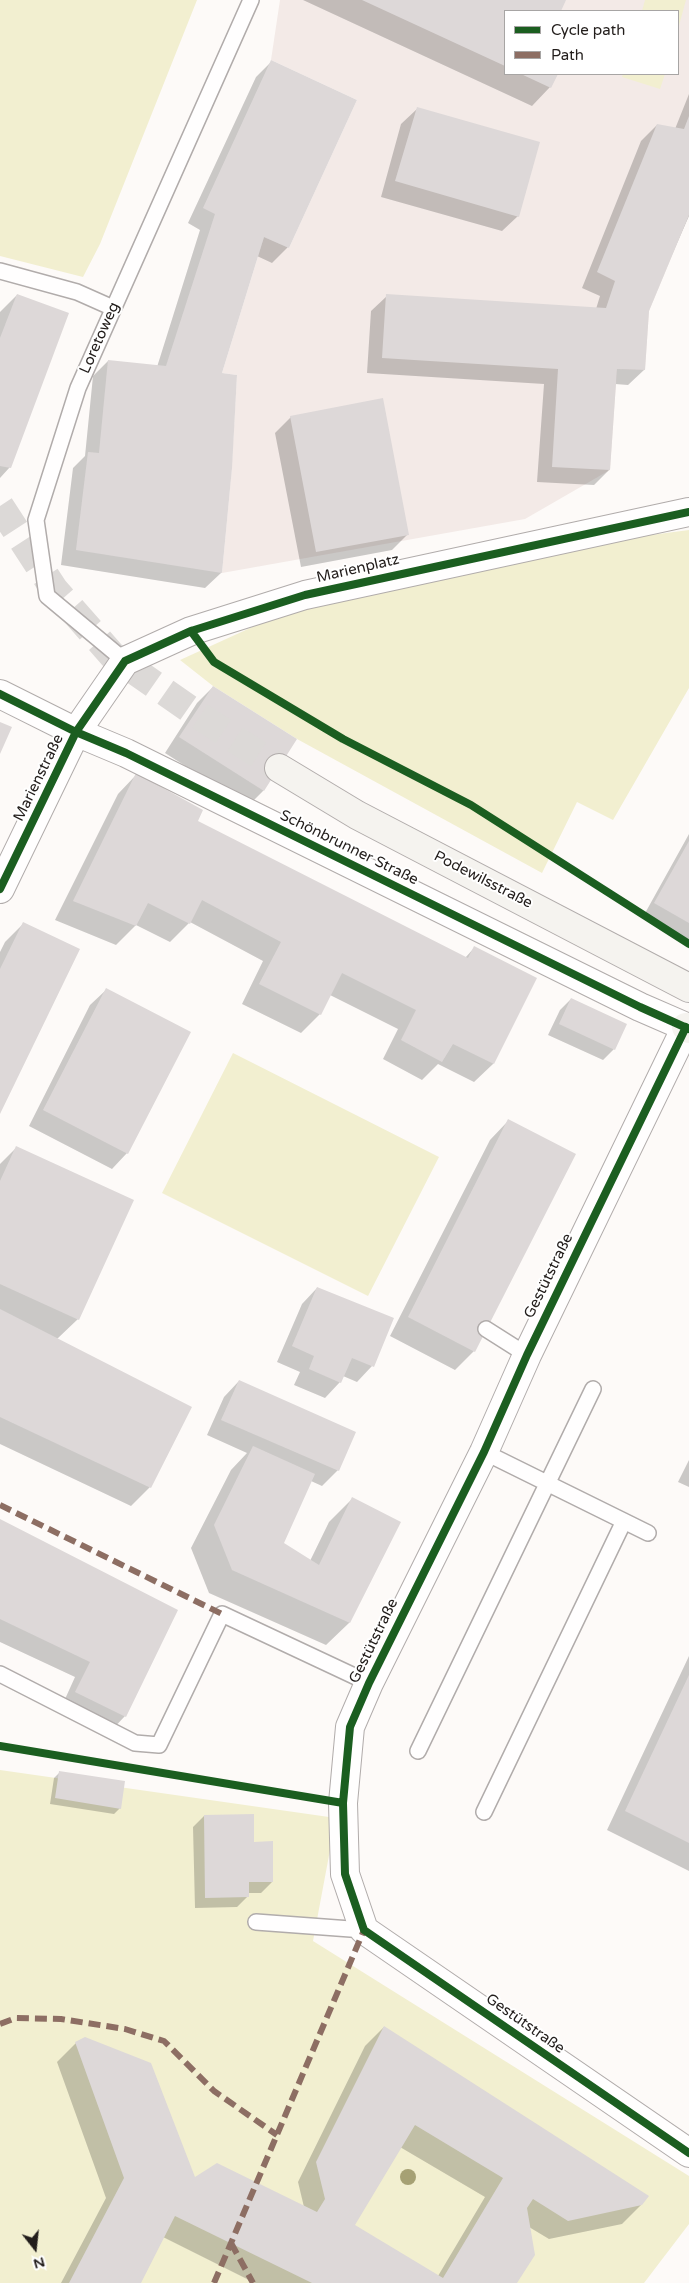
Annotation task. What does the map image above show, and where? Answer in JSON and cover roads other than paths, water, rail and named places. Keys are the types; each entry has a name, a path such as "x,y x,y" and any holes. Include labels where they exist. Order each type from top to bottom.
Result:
{"main road":[{"name":"Podewilsstraße","path":"279,768 356,815 689,988"}],"street":[{"name":"Marienplatz","path":"125,661 191,631 305,595 689,512"},
{"path":"76,732 125,661"},
{"name":"Schönbrunner Straße","path":"0,694 76,732 126,753 640,1007 688,1028"},
{"name":"Marienstraße","path":"0,889 76,732"},
{"name":"Gestütstraße","path":"688,1028 527,1355 484,1452 368,1683 350,1727 343,1804 345,1874 364,1930 689,2153"}],"lane":[{"name":"Loretoweg","path":"125,661 47,596 36,520 78,388 251,0"},
{"path":"0,271 77,292 113,308"},
{"path":"486,1329 527,1355"},
{"path":"418,1752 593,1389"},
{"path":"484,1452 648,1532"},
{"path":"484,1812 624,1521"},
{"path":"0,1674 136,1743 159,1745 222,1614 368,1683"},
{"path":"256,1922 364,1930"}],"tunnel":[{"path":"0,506 54,589 112,655 195,713 279,768"}]}
